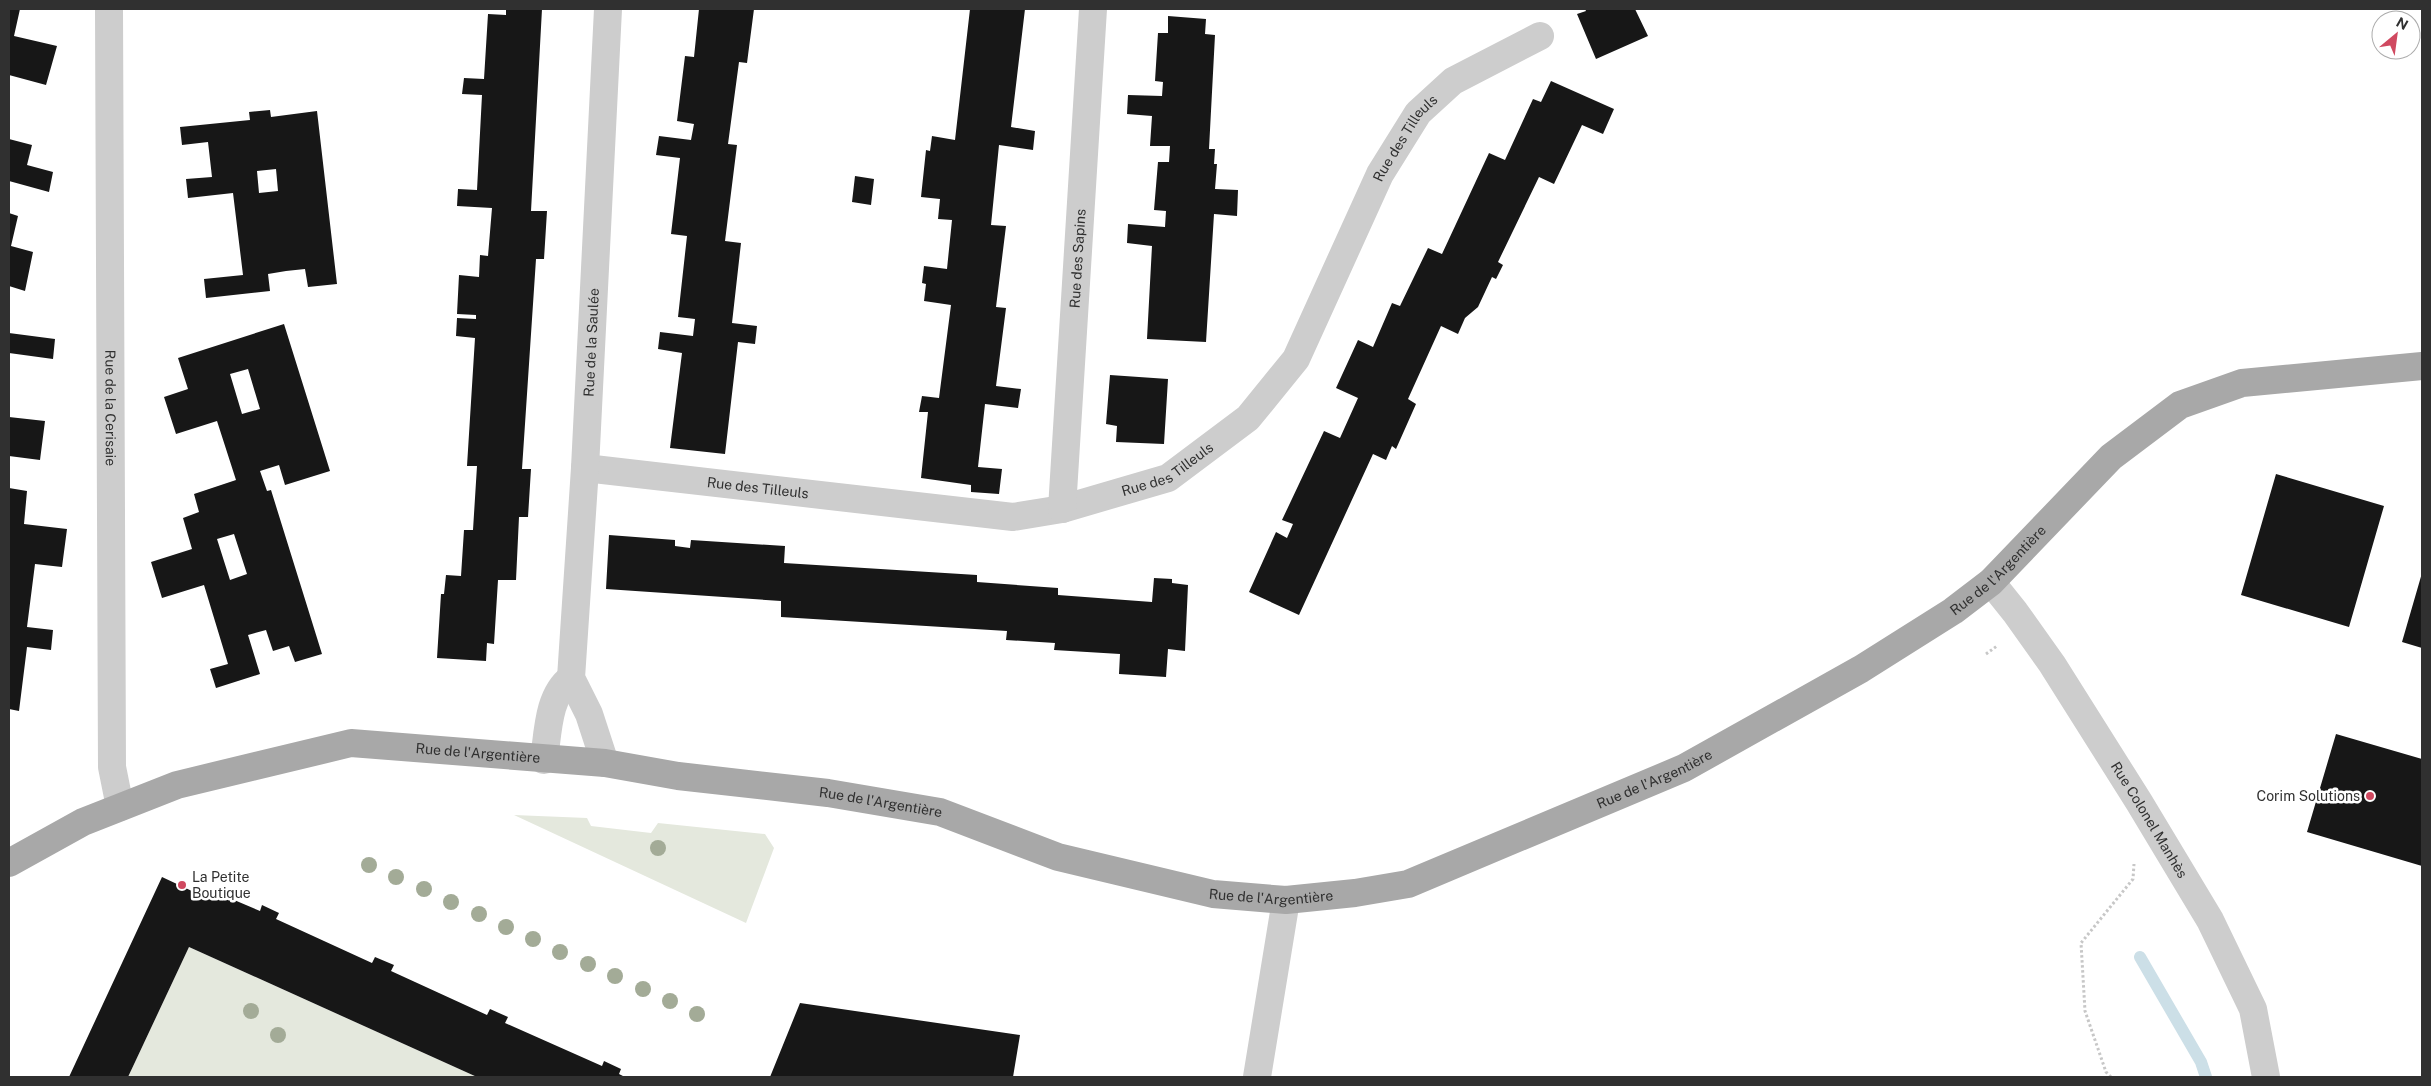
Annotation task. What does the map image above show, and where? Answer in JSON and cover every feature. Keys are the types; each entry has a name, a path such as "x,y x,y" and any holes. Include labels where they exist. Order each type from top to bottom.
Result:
{"main road":[{"name":"Rue de l'Argentière","path":"9,863 83,822 177,786 351,743 544,760 605,763 678,776 828,793 940,812 1058,857 1213,894 1286,900 1355,893 1408,884 1684,768 1861,669 1953,611 1991,582 2111,457 2180,405 2242,383 2422,366"}],"street":[{"name":"Rue de la Cerisaie","path":"110,9 112,767 120,807"},
{"name":"Rue de la Saulée","path":"571,678 585,468 608,9"},
{"name":"Rue des Sapins","path":"1062,509 1093,9"},
{"name":"Rue des Tilleuls","path":"585,468 1013,518 1062,509 1168,478 1248,418 1296,359 1380,174 1418,113 1453,81 1540,36"},
{"name":"Rue Colonel Manhès","path":"1991,582 2052,664 2162,839 2210,920 2253,1009 2266,1077"},
{"path":"544,760 551,714 560,686 571,678 589,714 605,763"},
{"path":"1257,1077 1286,900"}],"path":[{"path":"2111,1077 2106,1072 2085,1011 2081,943 2132,879 2135,856 2162,839"}],"shaded area":[{"path":"514,815 587,818 591,826 651,833 658,823 765,834 774,848 746,923"},
{"path":"189,947 477,1077 128,1077"}],"building":[{"path":"9,9 20,9 14,36 57,46 46,85 9,75"},
{"path":"506,9 542,9 531,211 547,211 544,259 536,259 522,469 531,469 528,517 519,517 516,580 498,580 494,644 487,643 486,661 437,658 441,594 444,594 446,575 461,576 464,530 473,530 477,466 467,466 475,338 456,336 457,318 476,319 476,315 457,314 459,275 479,277 480,255 488,256 492,208 457,206 458,189 477,190 482,95 462,94 464,78 484,79 488,14 506,15"},
{"path":"699,9 754,9 747,63 739,62 728,144 737,145 725,241 741,243 732,323 757,326 755,344 738,342 725,454 670,448 682,353 658,349 660,332 693,336 695,319 678,317 687,236 671,234 680,158 656,155 659,136 691,140 694,124 677,121 685,56 694,57"},
{"path":"970,9 1025,9 1011,127 1035,131 1033,150 999,145 991,225 1006,226 996,307 1006,308 996,386 1021,389 1018,408 985,404 978,467 1002,469 999,494 971,492 971,485 921,478 928,412 919,412 922,396 939,398 951,305 924,301 926,284 922,283 924,266 947,269 952,220 938,219 940,199 921,197 926,150 930,151 932,136 955,140"},
{"path":"1585,9 1635,9 1648,36 1596,59 1577,14 1586,11"},
{"path":"1168,16 1206,19 1205,34 1215,35 1209,149 1215,149 1214,164 1217,164 1215,189 1238,190 1237,216 1214,214 1206,342 1147,339 1152,246 1127,243 1128,224 1165,227 1166,211 1154,210 1158,162 1169,162 1170,146 1150,146 1152,116 1127,114 1128,95 1162,96 1163,82 1155,81 1158,33 1168,33"},
{"path":"1551,81 1614,109 1603,134 1582,125 1554,184 1539,177 1498,262 1503,265 1496,279 1492,277 1478,307 1465,318 1458,334 1441,326 1408,399 1416,404 1396,449 1392,446 1386,460 1373,454 1299,615 1249,592 1276,532 1287,538 1293,524 1282,520 1324,431 1340,438 1358,398 1336,388 1358,340 1373,347 1392,303 1400,306 1428,248 1442,254 1489,153 1505,160 1533,99 1541,102"},
{"path":"270,110 271,117 317,111 337,284 308,287 305,269 286,271 268,274 270,291 206,298 204,279 243,275 233,193 188,198 186,179 212,177 208,142 182,145 180,127 250,120 249,112","holes":["276,169 278,191 259,193 257,171"]},
{"path":"9,139 32,145 27,165 53,172 49,192 9,181"},
{"path":"855,176 874,179 871,205 852,202"},
{"path":"9,213 18,216 11,246 33,252 25,291 9,286"},
{"path":"284,324 330,471 285,485 279,465 260,471 267,491 271,490 322,654 295,662 289,646 273,651 266,630 248,635 260,674 216,688 210,669 228,664 204,585 162,598 151,562 192,549 183,518 199,512 194,494 236,480 217,421 176,434 164,397 188,389 178,358","holes":["248,369 260,409 242,414 230,374","234,534 247,574 230,580 217,539"]},
{"path":"9,333 55,339 53,359 9,353"},
{"path":"1110,375 1168,379 1164,444 1116,442 1117,426 1106,424"},
{"path":"9,417 45,421 40,460 9,456"},
{"path":"2276,474 2384,506 2349,627 2241,595"},
{"path":"9,488 27,491 24,524 67,529 62,567 35,564 27,627 53,630 51,650 27,647 19,711 9,709"},
{"path":"609,535 675,540 675,546 690,548 691,540 785,546 784,563 977,575 977,582 1058,588 1058,595 1152,602 1154,578 1172,579 1172,583 1188,585 1185,651 1168,649 1166,677 1119,674 1120,654 1054,650 1055,643 1006,640 1007,631 781,617 781,601 606,589"},
{"path":"2422,573 2422,648 2402,642"},
{"name":"Corim Solutions","path":"2336,734 2422,759 2422,866 2307,832"},
{"path":"162,877 209,899 213,891 260,911 262,905 279,913 276,919 372,963 375,957 394,965 391,971 487,1015 490,1009 508,1017 505,1023 602,1066 604,1061 621,1069 619,1074 625,1077 477,1077 189,947 128,1077 69,1077"},
{"path":"800,1003 1020,1035 1013,1077 770,1077"}],"waterway":[{"path":"2140,957 2201,1062 2206,1077"}],"place":[{"name":"Corim Solutions","path":"2370,796"},
{"name":"La Petite Boutique","path":"182,885"}]}
